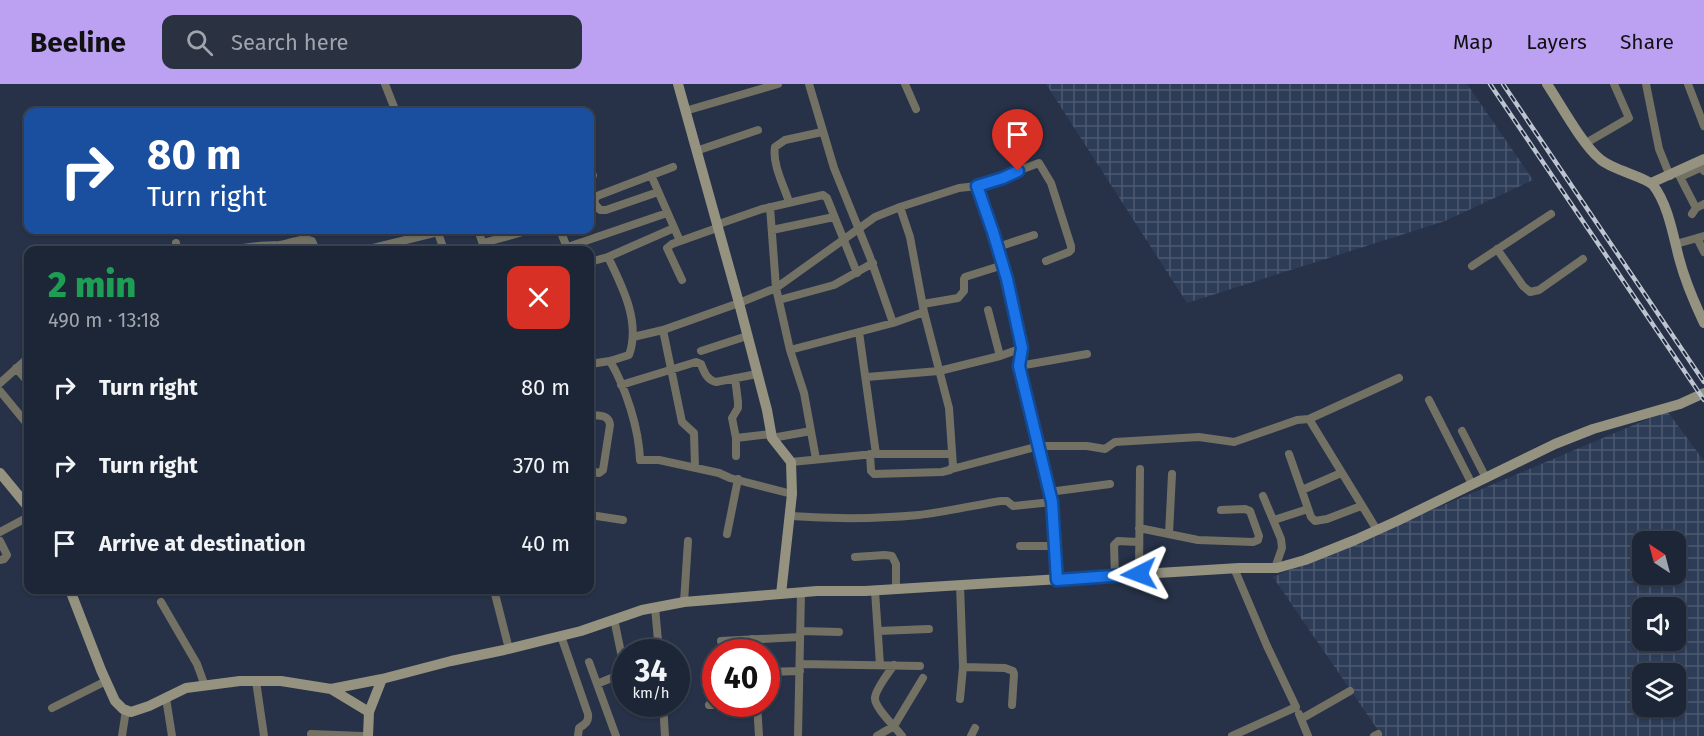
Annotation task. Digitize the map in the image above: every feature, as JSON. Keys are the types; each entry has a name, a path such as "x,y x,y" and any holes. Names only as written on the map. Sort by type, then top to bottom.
{"street":[{"path":"385,84 394,108"},
{"path":"678,84 758,374 772,436 791,462 792,494 781,594"},
{"path":"685,111 778,84"},
{"path":"809,84 834,168 873,263 893,323"},
{"path":"905,84 916,109"},
{"path":"1547,84 1586,143 1600,159 1615,168 1652,183 1670,222 1690,294 1704,323"},
{"path":"1586,143 1628,119 1614,84"},
{"path":"1646,84 1659,149 1670,176"},
{"path":"1688,84 1704,126"},
{"path":"696,151 758,130"},
{"path":"789,202 776,162 775,147 785,140 822,132"},
{"path":"1652,183 1704,159"},
{"path":"633,337 663,330 776,288 875,217 959,188 977,186 1003,178 1039,163 1051,183 1071,246 1069,252 1046,261"},
{"path":"594,201 597,196 672,167"},
{"path":"1697,209 1680,177 1702,167 1704,171"},
{"path":"651,175 680,241"},
{"path":"977,186 998,247 1022,348 1019,366 1052,502 1057,580"},
{"path":"594,207 606,210 658,192"},
{"path":"682,280 667,248 672,244 770,207 823,195 857,273"},
{"path":"770,207 776,288 790,350 804,393 816,459"},
{"path":"900,207 910,237 923,308 948,408 952,468"},
{"path":"576,246 667,213"},
{"path":"1472,266 1551,214"},
{"path":"772,230 834,216"},
{"path":"594,261 674,228"},
{"path":"380,246 426,234"},
{"path":"487,246 519,234"},
{"path":"998,247 1034,235"},
{"path":"1676,244 1700,237 1704,252"},
{"path":"273,246 310,239 315,246"},
{"path":"1497,249 1523,286 1530,292 1539,290 1583,260"},
{"path":"594,363 629,355 633,343 631,312 608,256"},
{"path":"779,300 834,285 873,263"},
{"path":"790,350 893,323 923,308 958,297 964,291 965,277 1003,265"},
{"path":"988,310 1000,356"},
{"path":"663,330 682,422 692,430 695,437 694,468"},
{"path":"859,332 867,377 873,454 871,471 874,474 942,472 1039,446 1086,446 1105,449 1115,442 1199,437 1234,442 1297,420 1309,419 1399,378"},
{"path":"702,351 747,336"},
{"path":"867,377 939,371 1000,356 1022,348"},
{"path":"1019,366 1088,354"},
{"path":"0,382 24,361"},
{"path":"610,361 618,374 639,443 640,460 659,460 719,473 792,494"},
{"path":"621,385 699,362 711,381 758,374"},
{"path":"16,368 24,377"},
{"path":"735,378 738,408 732,418 732,424 736,438 736,456"},
{"path":"0,391 24,420"},
{"path":"72,594 116,701 123,709 131,712 186,688 240,681 280,681 331,689 509,649 561,636 642,610 684,602 781,594 874,591 1234,568 1275,568 1305,560 1377,530 1555,444 1593,429 1680,404 1704,393"},
{"path":"1429,400 1472,484"},
{"path":"594,416 605,417 609,420 610,425 603,470 599,473 594,472"},
{"path":"1309,419 1377,530"},
{"path":"736,438 811,431"},
{"path":"1462,431 1486,478"},
{"path":"791,462 873,454 952,454"},
{"path":"1289,454 1313,520 1318,522 1361,506"},
{"path":"1139,574 1140,469"},
{"path":"0,473 24,500"},
{"path":"1302,490 1341,473"},
{"path":"1169,534 1172,474"},
{"path":"727,534 738,479"},
{"path":"1049,492 1110,484"},
{"path":"1263,496 1281,539 1282,548 1275,568"},
{"path":"790,516 886,518 1001,501 1007,501 1013,506 1052,502"},
{"path":"1139,528 1198,540 1252,542 1258,540 1259,536 1250,511 1245,509 1221,510"},
{"path":"1274,520 1308,509"},
{"path":"594,516 623,520"},
{"path":"0,532 24,520"},
{"path":"0,541 7,555 0,560"},
{"path":"684,602 688,541"},
{"path":"1115,576 1113,549 1115,543 1118,541 1138,542"},
{"path":"1020,546 1055,546"},
{"path":"855,557 892,556 896,564 896,589"},
{"path":"1234,568 1308,736"},
{"path":"960,585 963,667 960,699"},
{"path":"874,591 880,665"},
{"path":"798,736 801,593"},
{"path":"495,594 509,649"},
{"path":"161,602 197,664 205,686"},
{"path":"655,607 657,639"},
{"path":"597,684 621,674 624,667 614,620"},
{"path":"878,631 930,629"},
{"path":"752,639 839,632"},
{"path":"561,636 589,719 579,728 578,736"},
{"path":"589,662 616,736"},
{"path":"780,670 880,665 920,666"},
{"path":"894,665 874,698 878,707 902,736"},
{"path":"963,667 1005,668 1013,671 1012,705"},
{"path":"877,736 894,726 923,678"},
{"path":"368,736 369,712 382,679"},
{"path":"52,708 106,681"},
{"path":"256,681 264,736"},
{"path":"331,689 369,712"},
{"path":"1301,719 1350,691"},
{"path":"166,698 172,736"},
{"path":"1232,736 1296,707"},
{"path":"122,736 126,710"},
{"path":"664,717 665,736"},
{"path":"758,717 759,736"},
{"path":"311,734 363,736"}],"shaded area":[{"path":"1046,84 1467,84 1533,180 1445,221 1187,303"},
{"path":"1667,411 1704,461 1704,736 1382,736 1273,577"}],"railway":[{"path":"1490,84 1704,400"},
{"path":"1503,84 1704,382"}],"route":[{"path":"1018,171 977,186 1007,279 1022,348 1019,366 1052,502 1057,580 1139,574"}]}
